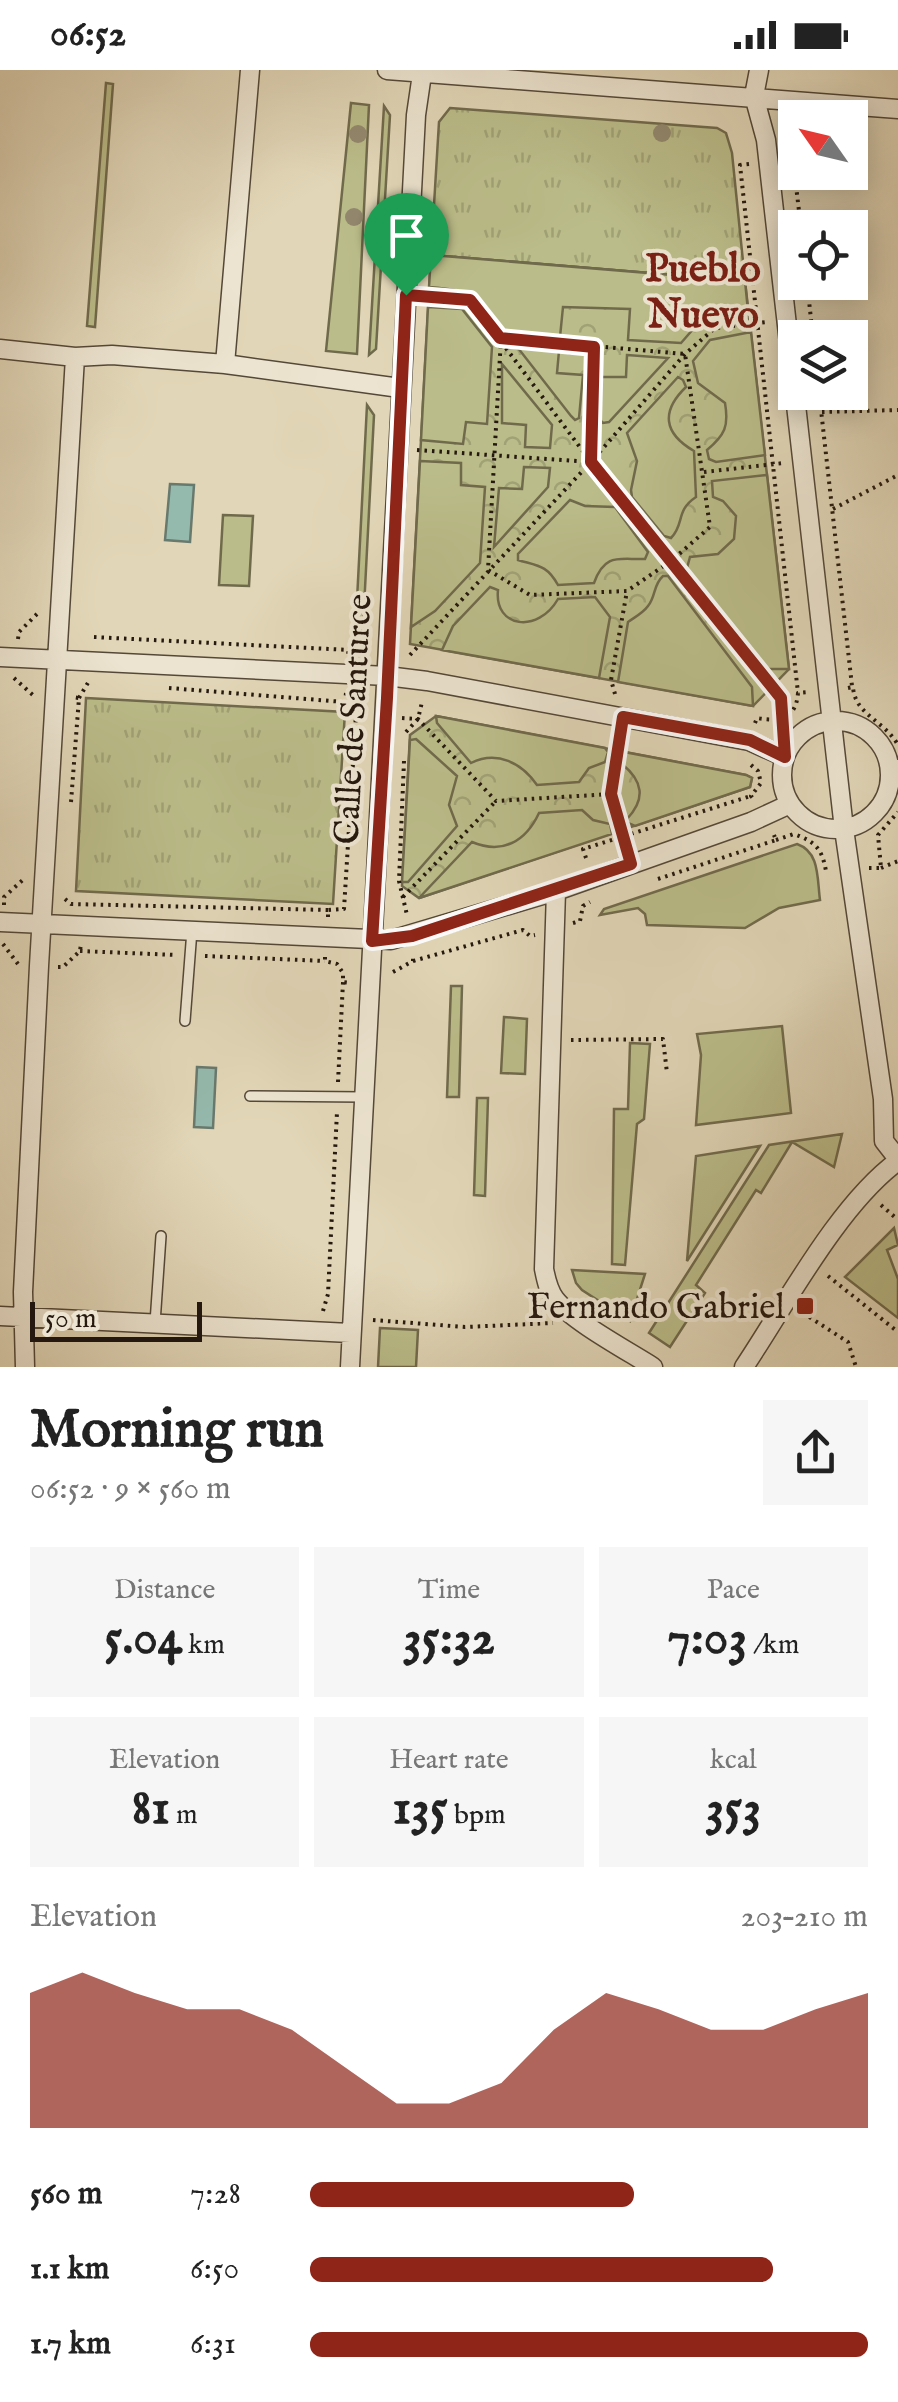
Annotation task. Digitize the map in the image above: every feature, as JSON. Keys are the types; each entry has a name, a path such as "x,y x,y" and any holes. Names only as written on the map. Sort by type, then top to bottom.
{"street":[{"path":"225,364 250,70"},
{"path":"388,70 898,109"},
{"path":"759,70 754,96 766,140 786,320"},
{"name":"Calle de Santurce","path":"350,1367 400,388 416,115 422,74"},
{"path":"0,349 225,364 400,388"},
{"path":"24,1367 23,1292 75,357"},
{"path":"744,1367 864,1190 898,1160 884,1141 883,1098 844,829 796,410"},
{"path":"0,657 428,680 750,740 785,757"},
{"path":"831,721 858,725 870,732 894,767 879,808 870,818 844,829 820,826 798,814 782,781 785,757 798,736 831,721"},
{"path":"0,922 372,941 412,936 556,891 751,822 790,804"},
{"path":"556,891 544,1269 555,1299 654,1367"},
{"path":"0,1316 313,1332 351,1326"}],"lane":[{"path":"186,1021 192,930"},
{"path":"250,1096 364,1097"},
{"path":"155,1324 161,1236"}],"path":[{"path":"406,295 470,300 591,462 781,698 785,757"},
{"path":"410,656 591,462 685,354 715,328 778,321"},
{"path":"500,338 685,354"},
{"path":"488,570 500,338"},
{"path":"591,462 594,347"},
{"path":"488,570 530,595 627,591 671,561 710,527 685,354"},
{"path":"852,688 822,412 898,410"},
{"path":"397,449 591,462"},
{"path":"704,472 802,462"},
{"path":"833,509 898,475"},
{"path":"627,591 611,680 623,717 611,794 631,864"},
{"path":"94,638 348,650"},
{"path":"168,688 345,702"},
{"path":"386,717 418,719 496,801"},
{"path":"418,719 406,730 399,881 402,897 496,801 611,794"},
{"path":"881,868 898,861"},
{"path":"313,1332 315,1316 326,1309 328,1294 343,982"},
{"path":"552,1040 663,1039 667,1073"},
{"path":"828,1276 898,1332"},
{"path":"351,1326 550,1325 570,1312"},
{"path":"800,1312 848,1342 856,1367"}],"green space":[{"path":"106,83 113,84 95,327 87,326"},
{"path":"351,103 369,105 357,354 326,351"},
{"path":"384,106 390,115 376,349 369,355"},
{"path":"450,108 717,128 726,133 732,153 745,281 431,255 439,122"},
{"path":"431,255 745,281 789,669 753,706 410,644"},
{"path":"431,255 745,281 748,311 702,319 681,343 628,340 630,309 563,307 560,337 507,334 476,297 429,287"},
{"path":"428,307 462,309 492,347 487,424 466,422 463,444 421,440"},
{"path":"751,332 765,455 716,462 709,459 707,450 724,430 725,403 698,383 693,361 710,340"},
{"path":"518,348 559,351 557,373 583,375 579,418 571,416"},
{"path":"627,355 668,358 609,422 603,423 599,419 601,377 626,377"},
{"path":"502,364 552,425 550,448 525,447 526,425 502,423"},
{"path":"678,377 686,387 672,405 669,421 676,437 694,451 696,497 685,507 671,538 664,536 632,497 637,461 627,433"},
{"path":"367,405 374,415 363,627 355,639"},
{"path":"420,461 461,463 461,485 485,487 480,563 435,611 411,627"},
{"path":"524,467 550,468 548,487 494,547 499,488 522,489"},
{"path":"767,475 789,669 764,669 687,568 690,557 718,554 734,539 736,516 723,501 713,497 712,481"},
{"path":"570,500 585,506 615,507 648,552 645,559 608,562 594,583 558,585 546,570 518,560 518,554"},
{"path":"223,515 253,516 249,586 219,585"},
{"path":"663,576 668,576 752,687 753,706 618,682 628,622 648,606"},
{"path":"490,587 498,590 503,612 519,622 540,618 558,599 595,597 610,617 599,678 442,650 453,626"},
{"path":"86,698 345,712 333,904 76,891"},
{"path":"436,716 752,778 750,787 419,898 402,886 410,735"},
{"path":"436,716 605,748 608,752 605,762 589,768 579,782 537,785 524,770 499,758 471,763 437,723"},
{"path":"416,739 457,776 449,805 457,826 408,882 402,882 410,740"},
{"path":"624,752 746,775 752,778 750,787 635,826 627,819 640,790 622,764"},
{"path":"582,810 593,820 610,824 612,834 419,898 472,842 503,846 520,838 539,813"},
{"path":"797,844 814,859 820,900 779,908 745,928 647,925 645,914 638,908 600,915 604,909"},
{"path":"451,986 462,986 459,1097 447,1097"},
{"path":"504,1017 527,1019 525,1074 501,1073"},
{"path":"782,1026 791,1113 696,1125 701,1055 697,1034"},
{"path":"630,1043 650,1044 644,1119 637,1124 625,1265 612,1264 614,1109 628,1109"},
{"path":"477,1098 488,1098 485,1196 474,1195"},
{"path":"842,1134 834,1167 792,1142 761,1193 756,1190 696,1285 705,1293 670,1347 649,1333 769,1145"},
{"path":"760,1146 687,1261 696,1156"},
{"path":"894,1228 898,1245 887,1250 898,1279 898,1318 845,1277"},
{"path":"572,1270 645,1274 630,1321 582,1290"},
{"path":"380,1328 418,1330 416,1367 378,1367"}],"water":[{"path":"170,484 194,485 190,542 165,540"},
{"path":"197,1067 216,1068 213,1128 194,1127"}],"place":[{"name":"Fernando Gabriel","path":"805,1306"}],"district":[{"name":"Pueblo Nuevo","path":"703,290"}],"route":[{"path":"406,295 470,300 500,338 594,347 591,462 781,698 785,757 750,740 623,717 611,794 631,864 412,936 372,941 387,698 406,295"}]}
